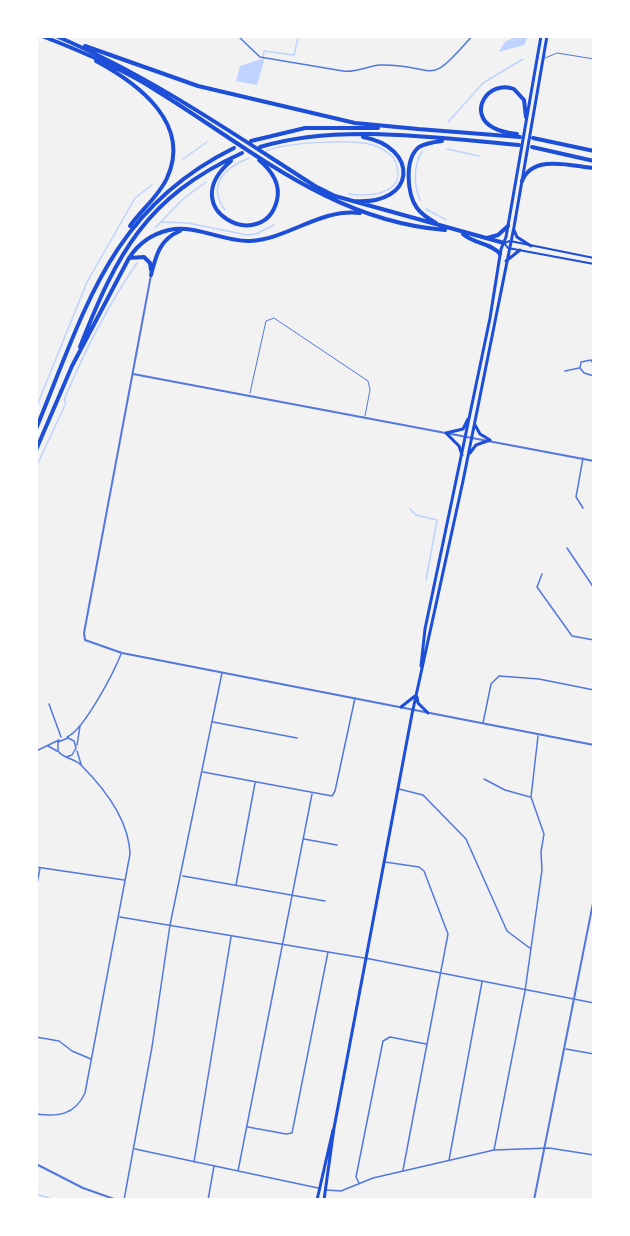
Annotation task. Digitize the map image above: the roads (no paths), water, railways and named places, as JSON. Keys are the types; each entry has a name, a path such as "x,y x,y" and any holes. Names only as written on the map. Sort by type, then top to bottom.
{"highway":[{"path":"42,36 72,48 154,89 263,161 333,202 432,229 453,230"},
{"path":"56,36 198,86 355,123 522,135"},
{"path":"56,36 137,73 315,186 345,200 504,243"},
{"path":"36,429 88,304 117,247 138,214 166,180 174,157 173,135 161,113 137,88 119,74 72,48"},
{"path":"522,135 491,126 483,118 481,105 488,93 506,86 517,90 523,97 526,117"},
{"path":"251,141 305,128 418,129"},
{"path":"345,200 366,202 386,198 399,187 403,171 401,161 387,145 374,139 348,135"},
{"path":"260,147 298,138 348,135 449,139 520,147"},
{"path":"532,136 594,152"},
{"path":"441,226 416,207 410,192 410,167 413,154 422,146 449,139"},
{"path":"117,247 164,193 194,169 234,148"},
{"path":"530,148 594,161"},
{"path":"36,450 111,273 132,239 172,195 217,165 242,153"},
{"path":"236,156 218,173 212,194 214,205 221,216 241,225 262,220 276,202 276,180 263,161"},
{"path":"522,181 529,169 538,165 594,168"},
{"path":"72,366 129,258 139,245 154,235 171,229 187,229 249,241 270,237 339,213 379,216"},
{"path":"484,239 498,235 508,226"},
{"path":"151,275 161,245 166,238 187,229"},
{"path":"463,233 476,243 491,247 500,254"},
{"path":"129,258 144,257 150,263 151,275"}],"main road":[{"path":"422,668 421,658 430,608 470,418 500,254 508,226 541,36"},
{"path":"324,1200 334,1128 413,709 475,425 505,262 530,148 547,36"},
{"path":"514,227 515,235 531,246"},
{"path":"504,243 510,241 594,258"},
{"path":"504,243 508,248 594,264"},
{"path":"505,262 520,250"},
{"path":"446,433 463,429 470,418"},
{"path":"475,425 480,434 490,440"},
{"path":"446,433 459,446 462,456"},
{"path":"468,457 476,445 490,440"},
{"path":"444,546 446,559"},
{"path":"430,608 434,618"},
{"path":"401,707 416,695"},
{"path":"416,695 418,703 428,713"},
{"path":"317,1200 329,1138 334,1128"}],"street":[{"path":"238,36 260,57 343,71 377,65 432,72 447,65 472,36"},
{"path":"151,275 84,633 88,642 122,653 594,745"},
{"path":"594,364 591,360 586,359 581,362 580,368 584,373 594,376"},
{"path":"565,371 580,368"},
{"path":"133,374 594,461"},
{"path":"582,458 576,497 583,508"},
{"path":"567,548 594,588"},
{"path":"542,574 537,580 537,587 572,636 594,640"},
{"path":"36,750 73,735 122,653"},
{"path":"124,1200 170,925 182,876 222,673"},
{"path":"483,723 490,684 495,677 539,679 594,690"},
{"path":"202,772 332,796 355,698"},
{"path":"49,704 62,738"},
{"path":"212,722 297,738"},
{"path":"66,757 72,755 76,748 80,725"},
{"path":"494,1150 536,927 535,907 542,870 541,852 544,834 531,797 538,735"},
{"path":"36,1114 59,1115 76,1108 85,1093 130,854 125,827 115,808 81,764 73,740 62,738"},
{"path":"59,753 57,744 62,738"},
{"path":"48,745 81,764"},
{"path":"484,779 505,790 531,797"},
{"path":"236,885 255,782"},
{"path":"398,789 423,795 466,839 507,932 532,950"},
{"path":"238,1171 312,794"},
{"path":"303,839 337,845"},
{"path":"384,862 419,867 424,871 447,927 441,974 403,1170"},
{"path":"36,867 125,880"},
{"path":"36,888 40,867"},
{"path":"182,876 326,901"},
{"path":"534,1200 566,1049 594,898"},
{"path":"118,916 366,958 594,1003"},
{"path":"194,1162 231,936"},
{"path":"247,1127 290,1134 293,1129 328,952"},
{"path":"449,1160 482,982"},
{"path":"36,1037 59,1041 72,1051 91,1059"},
{"path":"359,1183 356,1177 383,1041 390,1037 426,1045"},
{"path":"566,1049 594,1054"},
{"path":"134,1148 319,1188"},
{"path":"326,1190 341,1191 359,1183 403,1170 494,1150 545,1149 594,1155"},
{"path":"36,1164 83,1188 117,1200"},
{"path":"208,1200 214,1166"}],"lane":[{"path":"542,61 556,53 594,59"},
{"path":"249,396 266,321 278,320 368,381 370,390 365,418"}],"water":[{"path":"515,36 528,36 524,45 499,52 504,43"},
{"path":"261,59 264,61 257,85 236,81 240,66"}],"waterway":[{"path":"263,60 264,51 294,55 298,37"},
{"path":"448,122 483,83 523,59"},
{"path":"183,159 207,142"},
{"path":"266,151 288,145 350,142 376,146 393,157 398,169 398,178 394,185 387,190 369,195 349,194"},
{"path":"447,149 479,156"},
{"path":"420,200 415,176 422,152"},
{"path":"225,210 220,201 218,184 233,166 249,158"},
{"path":"155,228 183,199 206,182"},
{"path":"36,408 87,282 135,198 152,185"},
{"path":"426,209 446,220"},
{"path":"162,222 188,223 247,235 256,234 274,225"},
{"path":"37,465 66,403 64,400 88,347 106,312 137,263"},
{"path":"410,509 416,515 437,520 426,580"},
{"path":"36,1194 56,1200"}]}
